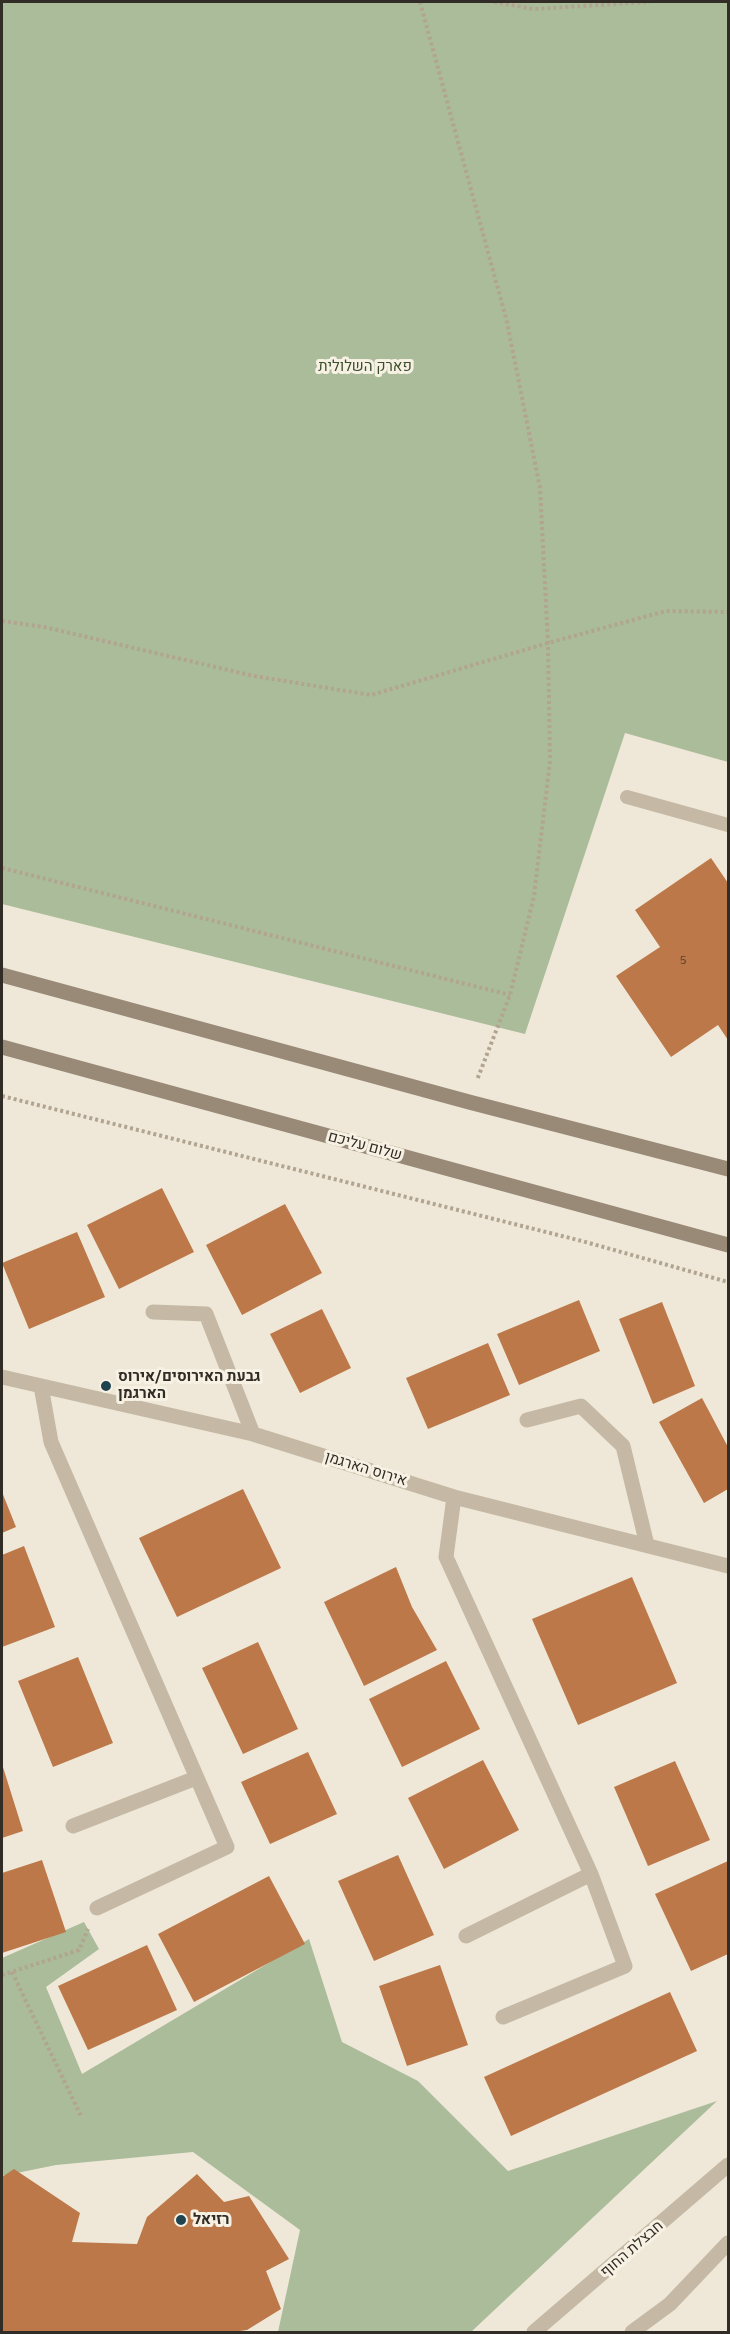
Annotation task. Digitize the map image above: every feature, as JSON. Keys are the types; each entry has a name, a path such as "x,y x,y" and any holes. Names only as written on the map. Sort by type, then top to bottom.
{"main road":[{"path":"2,975 469,1102 729,1169"},
{"name":"שלום עליכם","path":"2,1047 729,1245"}],"street":[{"path":"153,1311 206,1314 253,1434"},
{"name":"אירוס הארגמן","path":"2,1377 253,1434 454,1497 729,1566"},
{"path":"41,1386 51,1442 226,1847 97,1908"},
{"path":"527,1420 581,1406 622,1446 647,1545"},
{"path":"454,1497 446,1557 591,1874 625,1966 503,2017"},
{"path":"73,1827 196,1778"},
{"path":"466,1936 591,1874"},
{"name":"חבצלת החוף","path":"534,2332 729,2165"},
{"path":"632,2332 670,2304 729,2242"}],"lane":[{"path":"627,797 729,825"}],"path":[{"path":"420,2 509,333 540,488 548,643 550,761 534,896 510,995 469,1102"},
{"path":"494,2 534,9 650,2"},
{"path":"2,621 44,627 254,676 370,695 666,611 729,612"},
{"path":"2,868 510,995"},
{"path":"2,1096 570,1238 729,1282"},
{"path":"2,1975 79,1950 97,1908"},
{"path":"12,1971 81,2116"}],"green space":[{"name":"פארק השלולית","path":"2,2 728,2 728,762 625,733 525,1034 2,904"},
{"path":"84,1922 99,1949 46,1987 82,2074 309,1939 342,2042 418,2081 508,2171 717,2101 471,2332 278,2332 300,2230 193,2152 56,2165 2,2176 2,1958"}],"building":[{"path":"711,858 728,883 728,1040 718,1025 671,1057 616,976 660,947 635,910"},
{"path":"162,1188 194,1252 119,1289 87,1225"},
{"path":"285,1204 322,1273 242,1315 206,1245"},
{"path":"77,1232 105,1297 29,1329 2,1263"},
{"path":"579,1300 600,1351 519,1385 497,1334"},
{"path":"662,1302 695,1386 653,1404 619,1319"},
{"path":"322,1309 351,1368 300,1393 270,1334"},
{"path":"488,1343 510,1395 428,1429 406,1378"},
{"path":"702,1398 728,1447 728,1489 704,1503 659,1422"},
{"path":"243,1489 281,1568 177,1617 139,1538"},
{"path":"2,1492 16,1527 2,1533"},
{"path":"24,1546 55,1627 2,1647 2,1555"},
{"path":"396,1567 412,1607 437,1650 364,1686 324,1602"},
{"path":"632,1577 677,1683 578,1725 532,1619"},
{"path":"258,1642 298,1729 243,1754 202,1668"},
{"path":"78,1657 113,1743 53,1767 18,1681"},
{"path":"446,1661 480,1729 402,1767 369,1699"},
{"path":"308,1752 337,1814 270,1844 241,1782"},
{"path":"483,1760 519,1830 444,1869 408,1798"},
{"path":"675,1761 710,1840 648,1866 614,1787"},
{"path":"2,1764 23,1831 2,1838"},
{"path":"398,1855 434,1935 374,1961 338,1881"},
{"path":"42,1860 66,1932 2,1953 2,1873"},
{"path":"728,1861 728,1954 691,1971 655,1894"},
{"path":"269,1876 305,1944 194,2002 158,1934"},
{"path":"147,1945 177,2010 88,2050 58,1986"},
{"path":"440,1965 468,2045 407,2066 379,1986"},
{"path":"670,1992 697,2051 511,2136 484,2077"},
{"path":"14,2169 80,2213 72,2242 137,2244 147,2217 197,2174 224,2202 249,2196 289,2259 266,2271 281,2309 247,2330 233,2332 2,2332 2,2177"}],"place":[{"name":"גבעת האירוסים/אירוס הארגמן","path":"106,1386"},
{"name":"רזיאל","path":"181,2220"}]}
